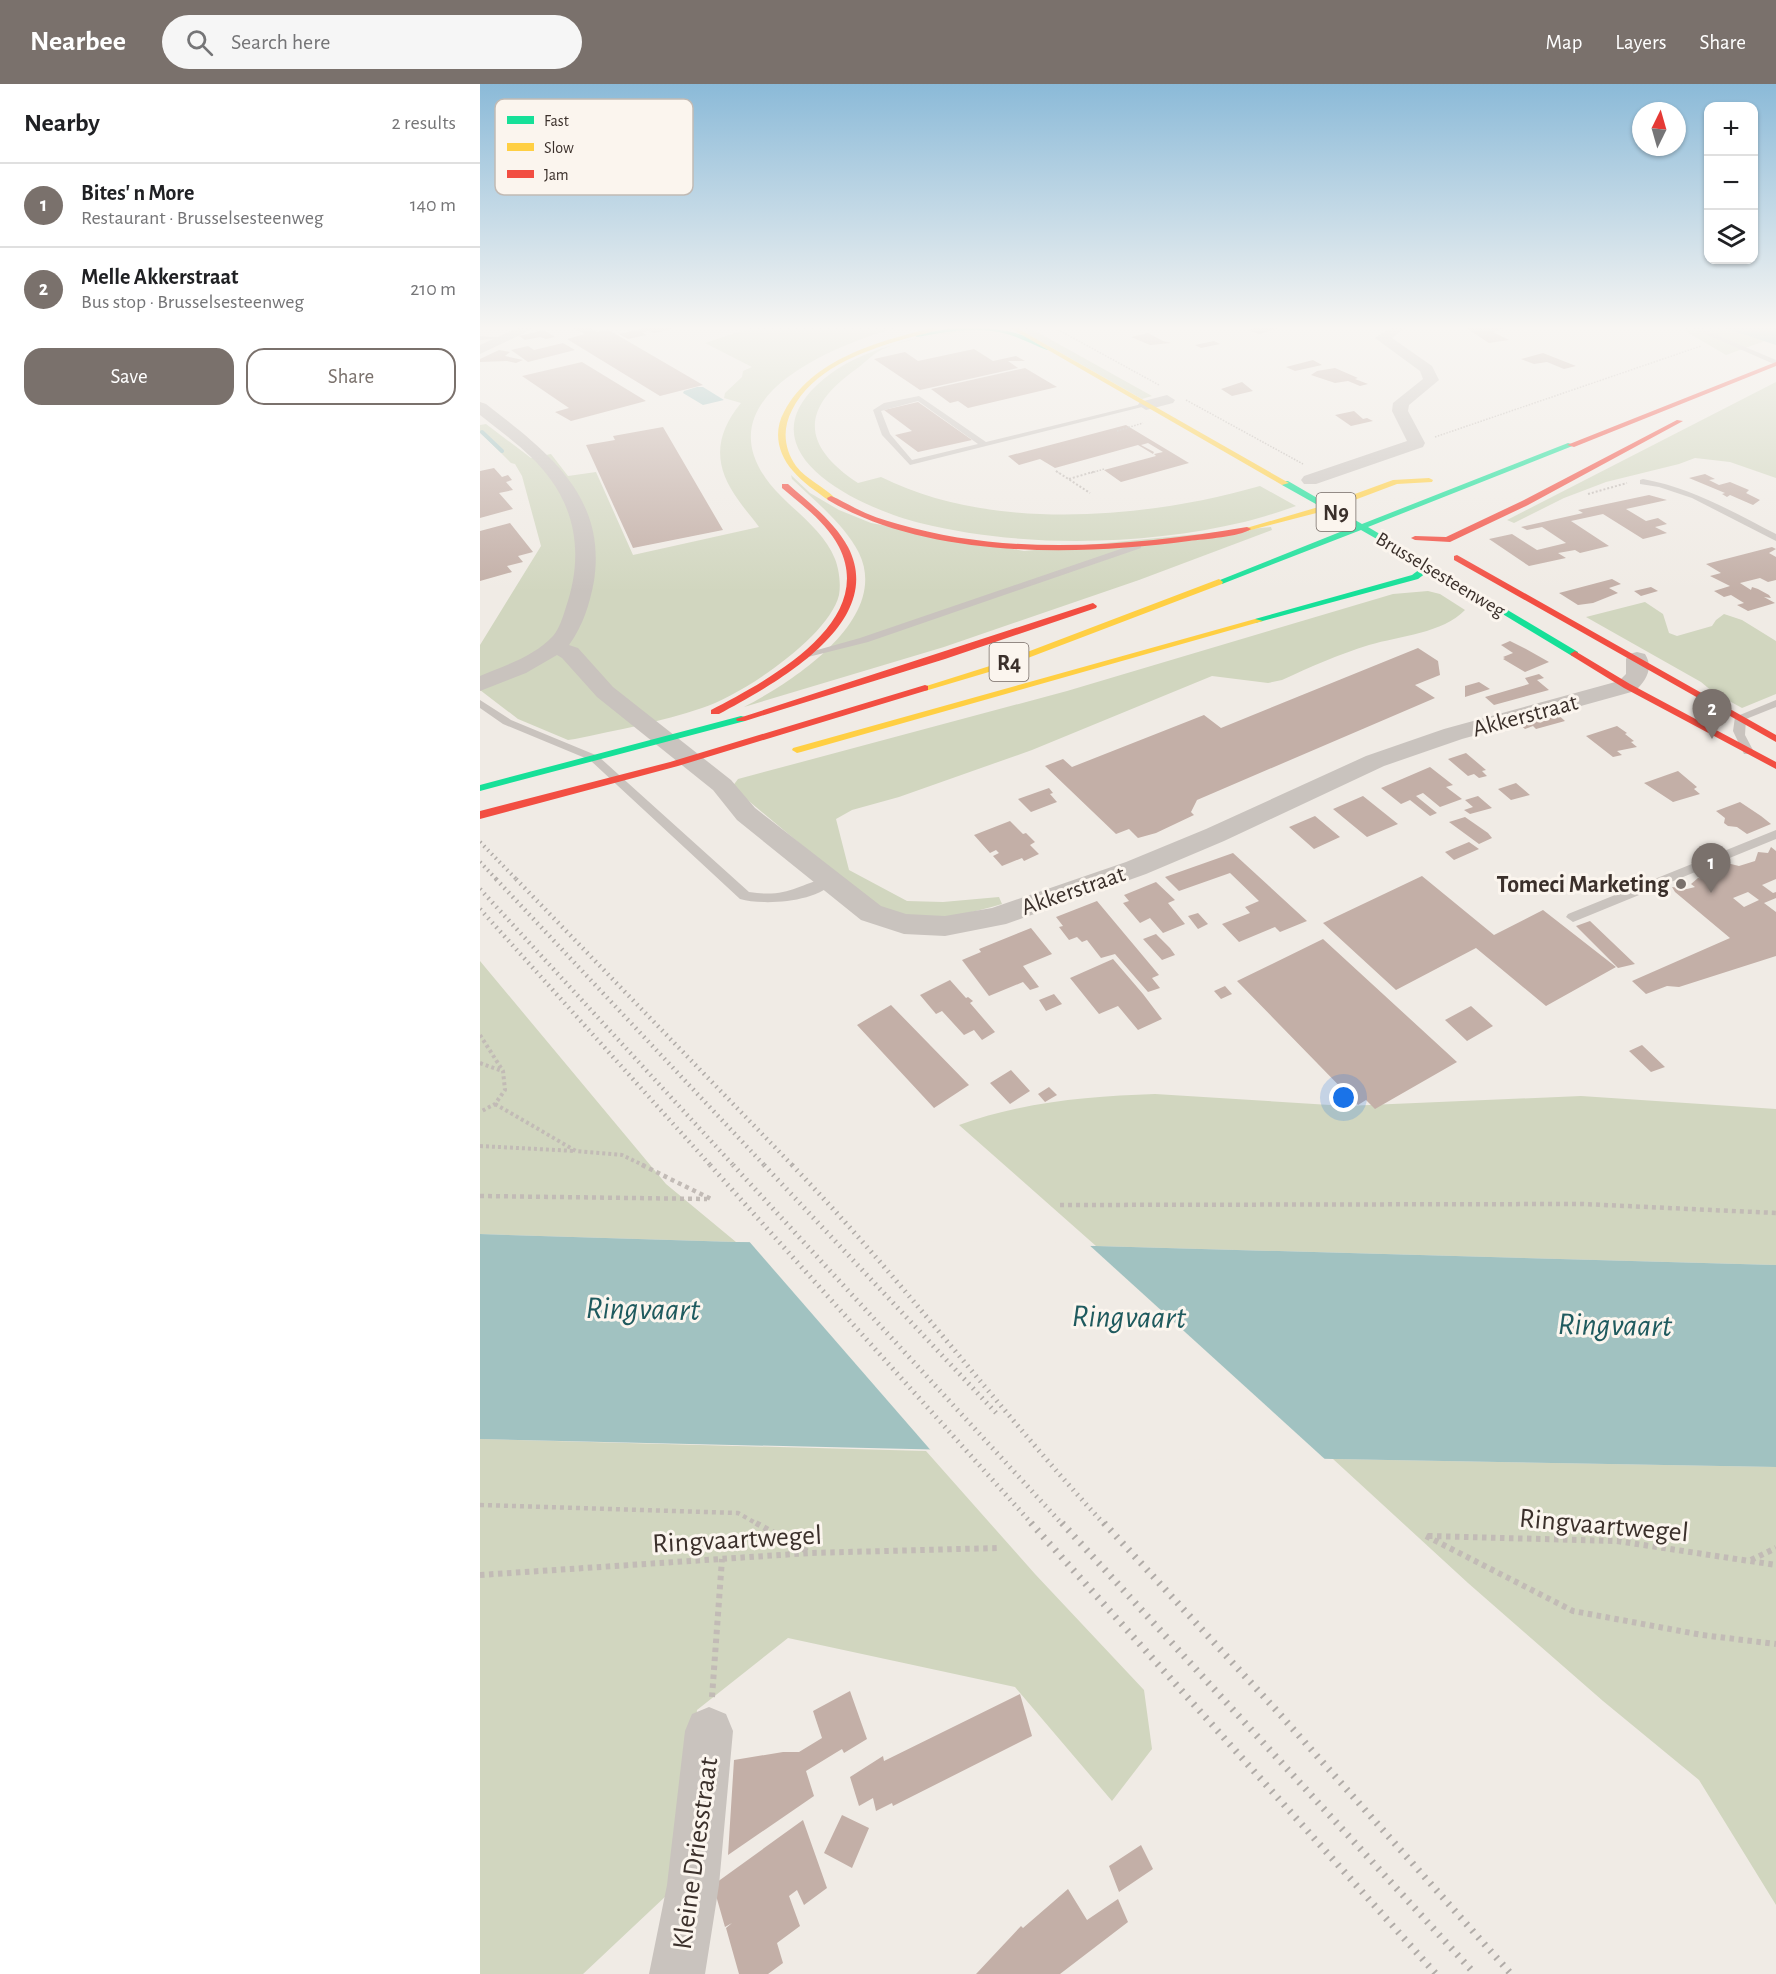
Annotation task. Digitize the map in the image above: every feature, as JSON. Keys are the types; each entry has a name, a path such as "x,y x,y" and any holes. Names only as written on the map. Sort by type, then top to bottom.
{"main road":[{"path":"784,416 781,439 787,458 798,473 817,491 845,507 914,531 1026,547 1100,547 1225,534 1435,478"},
{"name":"Brusselsesteenweg","path":"1166,416 1518,619 1611,669 1633,674 1776,739"},
{"name":"R4","path":"480,815 747,743 996,667 1265,565 1645,416"},
{"path":"778,755 995,697 1415,577 1429,566 1444,544 1688,416"},
{"path":"1242,458 1260,464 1391,537 1405,532 1444,544"},
{"path":"606,758 645,737 713,713 763,687 791,669 830,631 848,605 852,593 851,569 837,538 778,477"},
{"name":"Brusselsesteenweg","path":"1305,477 1405,532"},
{"path":"1302,529 1407,484"},
{"name":"Brusselsesteenweg","path":"1444,544 1748,752 1776,766"},
{"name":"R4","path":"480,788 606,758 732,722 953,656 1106,602"},
{"path":"1633,674 1653,693 1738,722 1776,745"},
{"path":"689,777 723,769"},
{"path":"534,802 612,795 645,787"}],"street":[{"path":"480,684 556,647 572,623 586,575 586,543 583,522 574,503 556,474 533,450 491,416"},
{"path":"1305,477 1417,443 1403,416"},
{"name":"Akkerstraat","path":"556,647 570,653 605,692 722,785 746,814 872,913 904,924 945,926 996,917 1146,864 1376,761 1633,674"},
{"name":"Kleine Driesstraat","path":"677,1974 693,1885 709,1731"}],"lane":[{"path":"879,416 886,435 910,463 1101,416"},
{"path":"945,416 985,445"},
{"path":"1643,482 1662,484 1692,495 1776,538"},
{"path":"805,655 864,640 1107,558 1141,544"},
{"path":"480,703 507,722 594,758 745,896 767,900 783,899 828,880"},
{"path":"1748,752 1738,722 1776,703"},
{"path":"1573,917 1776,834"}],"path":[{"path":"1417,443 1496,416"},
{"path":"1118,431 1137,427"},
{"path":"1068,479 1104,469"},
{"path":"1056,471 1090,493"},
{"path":"1584,495 1613,486 1643,482"},
{"path":"480,1035 503,1071 505,1090 495,1104 480,1112"},
{"path":"480,1063 503,1071"},
{"path":"495,1104 576,1151"},
{"path":"480,1146 622,1155 711,1199 480,1196"},
{"path":"1060,1205 1583,1204 1776,1214"},
{"path":"480,1505 738,1513 810,1553"},
{"name":"Ringvaartwegel","path":"1776,1566 1750,1560 1617,1541 1426,1536 1573,1611 1702,1635 1776,1644"},
{"name":"Ringvaartwegel","path":"480,1575 810,1553 998,1548"},
{"path":"1750,1560 1776,1548"},
{"path":"709,1731 722,1559"}],"green space":[{"path":"731,416 756,416 752,426 753,453 770,484 822,537 835,559 840,591 832,611 819,629 802,646 760,678 719,701 655,722 568,740 518,719 480,690 480,645 541,546 522,476 515,464 511,463 480,432 480,425 486,424 531,458 551,454 568,476 596,472 633,555 759,527 741,504 725,476 720,451"},
{"path":"797,416 817,416 815,427 818,441 826,455 858,483 881,477 924,495 970,506 1019,513 1119,512 1168,506 1260,486 1296,506 1250,520 1165,536 1082,541 999,537 920,523 896,516 843,492 820,475 802,456 794,434"},
{"path":"1709,416 1776,416 1776,478 1730,462 1695,458 1606,482 1564,498 1514,523 1507,520"},
{"path":"791,475 810,493 839,510 871,523 1024,551 1271,527 1272,530 1139,580 944,647 744,707 787,682 810,665 832,645 849,624 861,601 865,578 859,553 853,542 819,504 792,479"},
{"path":"1428,591 1440,594 1465,610 1456,618 1433,629 1369,645 1282,680 1268,683 1212,676 1032,750 899,797 852,810 836,819 849,870 907,901 943,902 999,897 1002,904 968,913 939,917 910,915 876,907 732,787 738,779 1067,691 1393,594"},
{"path":"1645,602 1663,614 1669,633 1677,636 1712,626 1724,614 1742,620 1776,641 1776,694 1742,708 1586,617"},
{"path":"480,961 666,1184 736,1242 480,1234"},
{"path":"1155,1094 1346,1106 1581,1096 1776,1109 1776,1265 1096,1246 959,1125 1007,1111 1056,1102 1105,1096"},
{"path":"480,1439 926,1451 1035,1574 1144,1690 1152,1749 1112,1801 1015,1687 788,1638 697,1710 684,1879 583,1974 480,1974"},
{"path":"1333,1459 1776,1467 1776,1905 1699,1780 1603,1701 1468,1583"}],"water":[{"name":"Ringvaart","path":"480,1234 736,1242 1096,1246 1776,1265 1776,1467 480,1439"}],"pier":[{"path":"747,1239 1087,1243 1328,1462 934,1454"}],"building":[{"path":"562,416 589,416 571,421"},
{"path":"892,416 938,416 972,440 918,452 895,435 912,431"},
{"path":"1337,416 1360,416 1373,421 1351,426"},
{"path":"1126,425 1189,463 1121,482 1104,470 1163,452 1148,443 1141,445 1154,452 1153,454 1138,445 1055,468 1040,459 1019,465 1008,456"},
{"path":"663,427 723,530 633,548 586,445 615,440 613,436"},
{"path":"494,468 502,477 508,475 512,480 506,482 513,490 499,493 513,509 480,518 480,471"},
{"path":"1705,474 1715,479 1709,480 1719,485 1730,482 1749,490 1746,493 1760,500 1753,505 1730,495 1727,497 1722,494 1725,493 1689,478"},
{"path":"1649,495 1667,500 1626,509 1646,521 1658,518 1667,524 1655,527 1667,533 1643,539 1603,514 1571,521 1609,546 1580,553 1575,550 1558,553 1566,558 1529,566 1489,539 1512,534 1537,550 1566,543 1542,527 1527,530 1521,527 1583,513 1578,510"},
{"path":"510,523 533,552 518,556 523,562 507,566 512,572 480,581 480,531"},
{"path":"1772,547 1776,549 1769,553 1776,557 1776,580 1768,582 1760,578 1740,583 1751,590 1752,587 1769,595 1771,598 1764,597 1775,603 1748,611 1737,605 1744,603 1731,595 1724,597 1714,591 1730,586 1710,576 1721,573 1706,564"},
{"path":"1612,579 1621,584 1609,588 1618,593 1593,603 1578,605 1559,593"},
{"path":"1651,587 1658,591 1641,596 1634,591"},
{"path":"1510,641 1549,662 1525,672 1503,659 1513,653 1501,645"},
{"path":"1418,648 1438,661 1440,675 1415,685 1435,698 1197,800 1191,812 1194,815 1156,833 1138,838 1129,829 1116,834 1045,766 1063,759 1072,767 1204,715 1221,728"},
{"path":"1539,674 1544,678 1537,680 1549,690 1494,705 1485,697 1529,684 1525,678"},
{"path":"1479,682 1490,689 1465,697 1465,686"},
{"path":"1556,713 1565,721 1536,729 1533,726 1525,729 1518,723"},
{"path":"1617,726 1627,733 1625,734 1634,741 1631,742 1637,747 1617,751 1622,755 1613,757 1586,736"},
{"path":"1466,753 1486,770 1482,771 1487,776 1479,778 1474,774 1468,776 1448,759"},
{"path":"1430,767 1453,785 1446,787 1462,799 1440,807 1423,793 1416,796 1437,813 1430,816 1410,800 1401,804 1381,788"},
{"path":"1678,771 1697,787 1694,789 1700,794 1673,802 1644,783"},
{"path":"1516,783 1530,795 1511,800 1498,789"},
{"path":"1049,788 1053,793 1050,794 1057,802 1031,812 1018,799"},
{"path":"1363,796 1398,824 1367,837 1333,809"},
{"path":"1478,796 1492,808 1470,814 1464,810 1473,807 1465,800"},
{"path":"1740,802 1771,824 1747,834 1737,827 1728,826 1724,823 1725,818 1716,811"},
{"path":"1315,816 1340,837 1314,849 1289,827"},
{"path":"1465,817 1492,838 1479,844 1449,822"},
{"path":"1010,821 1035,842 1030,845 1039,854 1024,861 1022,858 1002,866 993,856 999,853 996,850 990,853 974,835"},
{"path":"1469,842 1479,849 1454,860 1445,852"},
{"path":"1771,847 1776,851 1776,879 1762,885 1773,893 1776,892 1776,898 1764,903 1776,912 1776,956 1679,987 1667,986 1646,994 1632,981 1730,938 1672,887 1687,889 1695,887 1691,884 1698,878 1709,880 1713,872 1723,873 1727,863 1739,866 1755,861 1758,852 1768,853","holes":["1748,892 1759,900 1744,907 1733,898"]},
{"path":"1233,853 1307,921 1280,932 1275,927 1239,942 1222,924 1250,913 1245,907 1259,901 1230,873 1179,891 1165,877"},
{"path":"1422,876 1494,935 1543,910 1616,967 1546,1006 1476,948 1396,990 1323,923"},
{"path":"1156,882 1175,900 1168,903 1185,924 1163,933 1150,918 1140,923 1123,903 1129,901 1124,895"},
{"path":"1097,901 1159,975 1152,978 1160,988 1148,992 1115,954 1101,958 1087,940 1082,942 1077,937 1069,940 1059,927 1063,926 1056,917"},
{"path":"1198,913 1208,924 1198,929 1188,916"},
{"path":"1590,921 1635,964 1618,968 1576,926"},
{"path":"1031,928 1052,954 1023,966 1039,987 1030,990 1023,982 989,996 962,960 981,952 979,949"},
{"path":"1156,934 1175,955 1162,960 1143,939"},
{"path":"1323,939 1457,1062 1375,1109 1366,1100 1358,1105 1237,981"},
{"path":"1113,959 1162,1019 1138,1030 1118,1006 1099,1014 1070,978"},
{"path":"950,980 966,998 973,1001 970,1003 995,1032 982,1040 974,1030 964,1035 942,1011 936,1014 920,995"},
{"path":"1225,986 1232,994 1221,999 1214,991"},
{"path":"1054,994 1062,1004 1046,1011 1039,1000"},
{"path":"891,1005 969,1085 934,1108 857,1025"},
{"path":"1471,1006 1493,1026 1467,1041 1445,1020"},
{"path":"1642,1045 1665,1067 1651,1072 1629,1051"},
{"path":"1011,1070 1030,1091 1010,1104 990,1083"},
{"path":"1049,1087 1057,1095 1045,1102 1038,1094"},
{"path":"850,1691 867,1739 844,1753 842,1749 806,1771 814,1796 728,1855 734,1760 783,1752 799,1752 822,1738 813,1711"},
{"path":"1020,1694 1032,1736 893,1806 892,1803 876,1811 873,1798 859,1806 850,1777 883,1756 884,1761"},
{"path":"842,1815 869,1828 852,1868 824,1853"},
{"path":"803,1820 827,1888 804,1905 797,1890 789,1896 800,1926 777,1943 783,1963 768,1974 739,1974 726,1928 732,1923 725,1927 713,1885"},
{"path":"1141,1845 1153,1869 1119,1892 1109,1866"},
{"path":"1068,1889 1087,1920 1118,1899 1128,1922 1060,1974 976,1974 1021,1926 1023,1928"}],"waterway":[{"path":"482,432 502,451"}],"railway":[{"path":"480,842 518,881"},
{"path":"480,862 498,881"},
{"path":"496,879 765,1166"},
{"path":"516,879 793,1166"},
{"path":"480,889 734,1166"},
{"path":"480,909 711,1166"},
{"path":"710,1165 1033,1525"},
{"path":"733,1165 1063,1525"},
{"path":"764,1165 997,1414"},
{"path":"792,1165 833,1208 1105,1525"},
{"path":"1031,1523 1436,1974"},
{"path":"1062,1523 1475,1974"},
{"path":"1104,1523 1277,1711 1511,1974"}],"traffic: fast":[{"path":"1219,582 1571,445"},
{"path":"1285,483 1418,559 1575,654"},
{"path":"1258,621 1415,577 1429,566"},
{"path":"480,788 741,719"}],"traffic: slow":[{"path":"785,416 781,433 783,449 800,475 831,498"},
{"path":"1168,416 1285,483"},
{"path":"1247,529 1325,508 1396,482 1429,480"},
{"path":"925,688 996,667 1219,582"},
{"path":"797,750 1258,621"}],"traffic: jam":[{"path":"1571,445 1644,416"},
{"path":"1415,538 1447,540 1525,503 1679,421"},
{"path":"715,712 761,687 810,652 830,632 844,609 851,585 848,558 844,547 830,528 785,486"},
{"path":"831,498 869,517 910,530 1015,546 1054,548 1131,545 1247,529"},
{"path":"1457,558 1776,739"},
{"path":"741,719 942,657 1093,606"},
{"path":"1575,654 1627,686 1776,766"},
{"path":"480,815 674,764 925,688"}],"place":[{"name":"Melle Akkerstraat","path":"1712,739"},
{"name":"Tomeci Marketing","path":"1681,884"},
{"name":"Bites' n More","path":"1711,893"}]}
